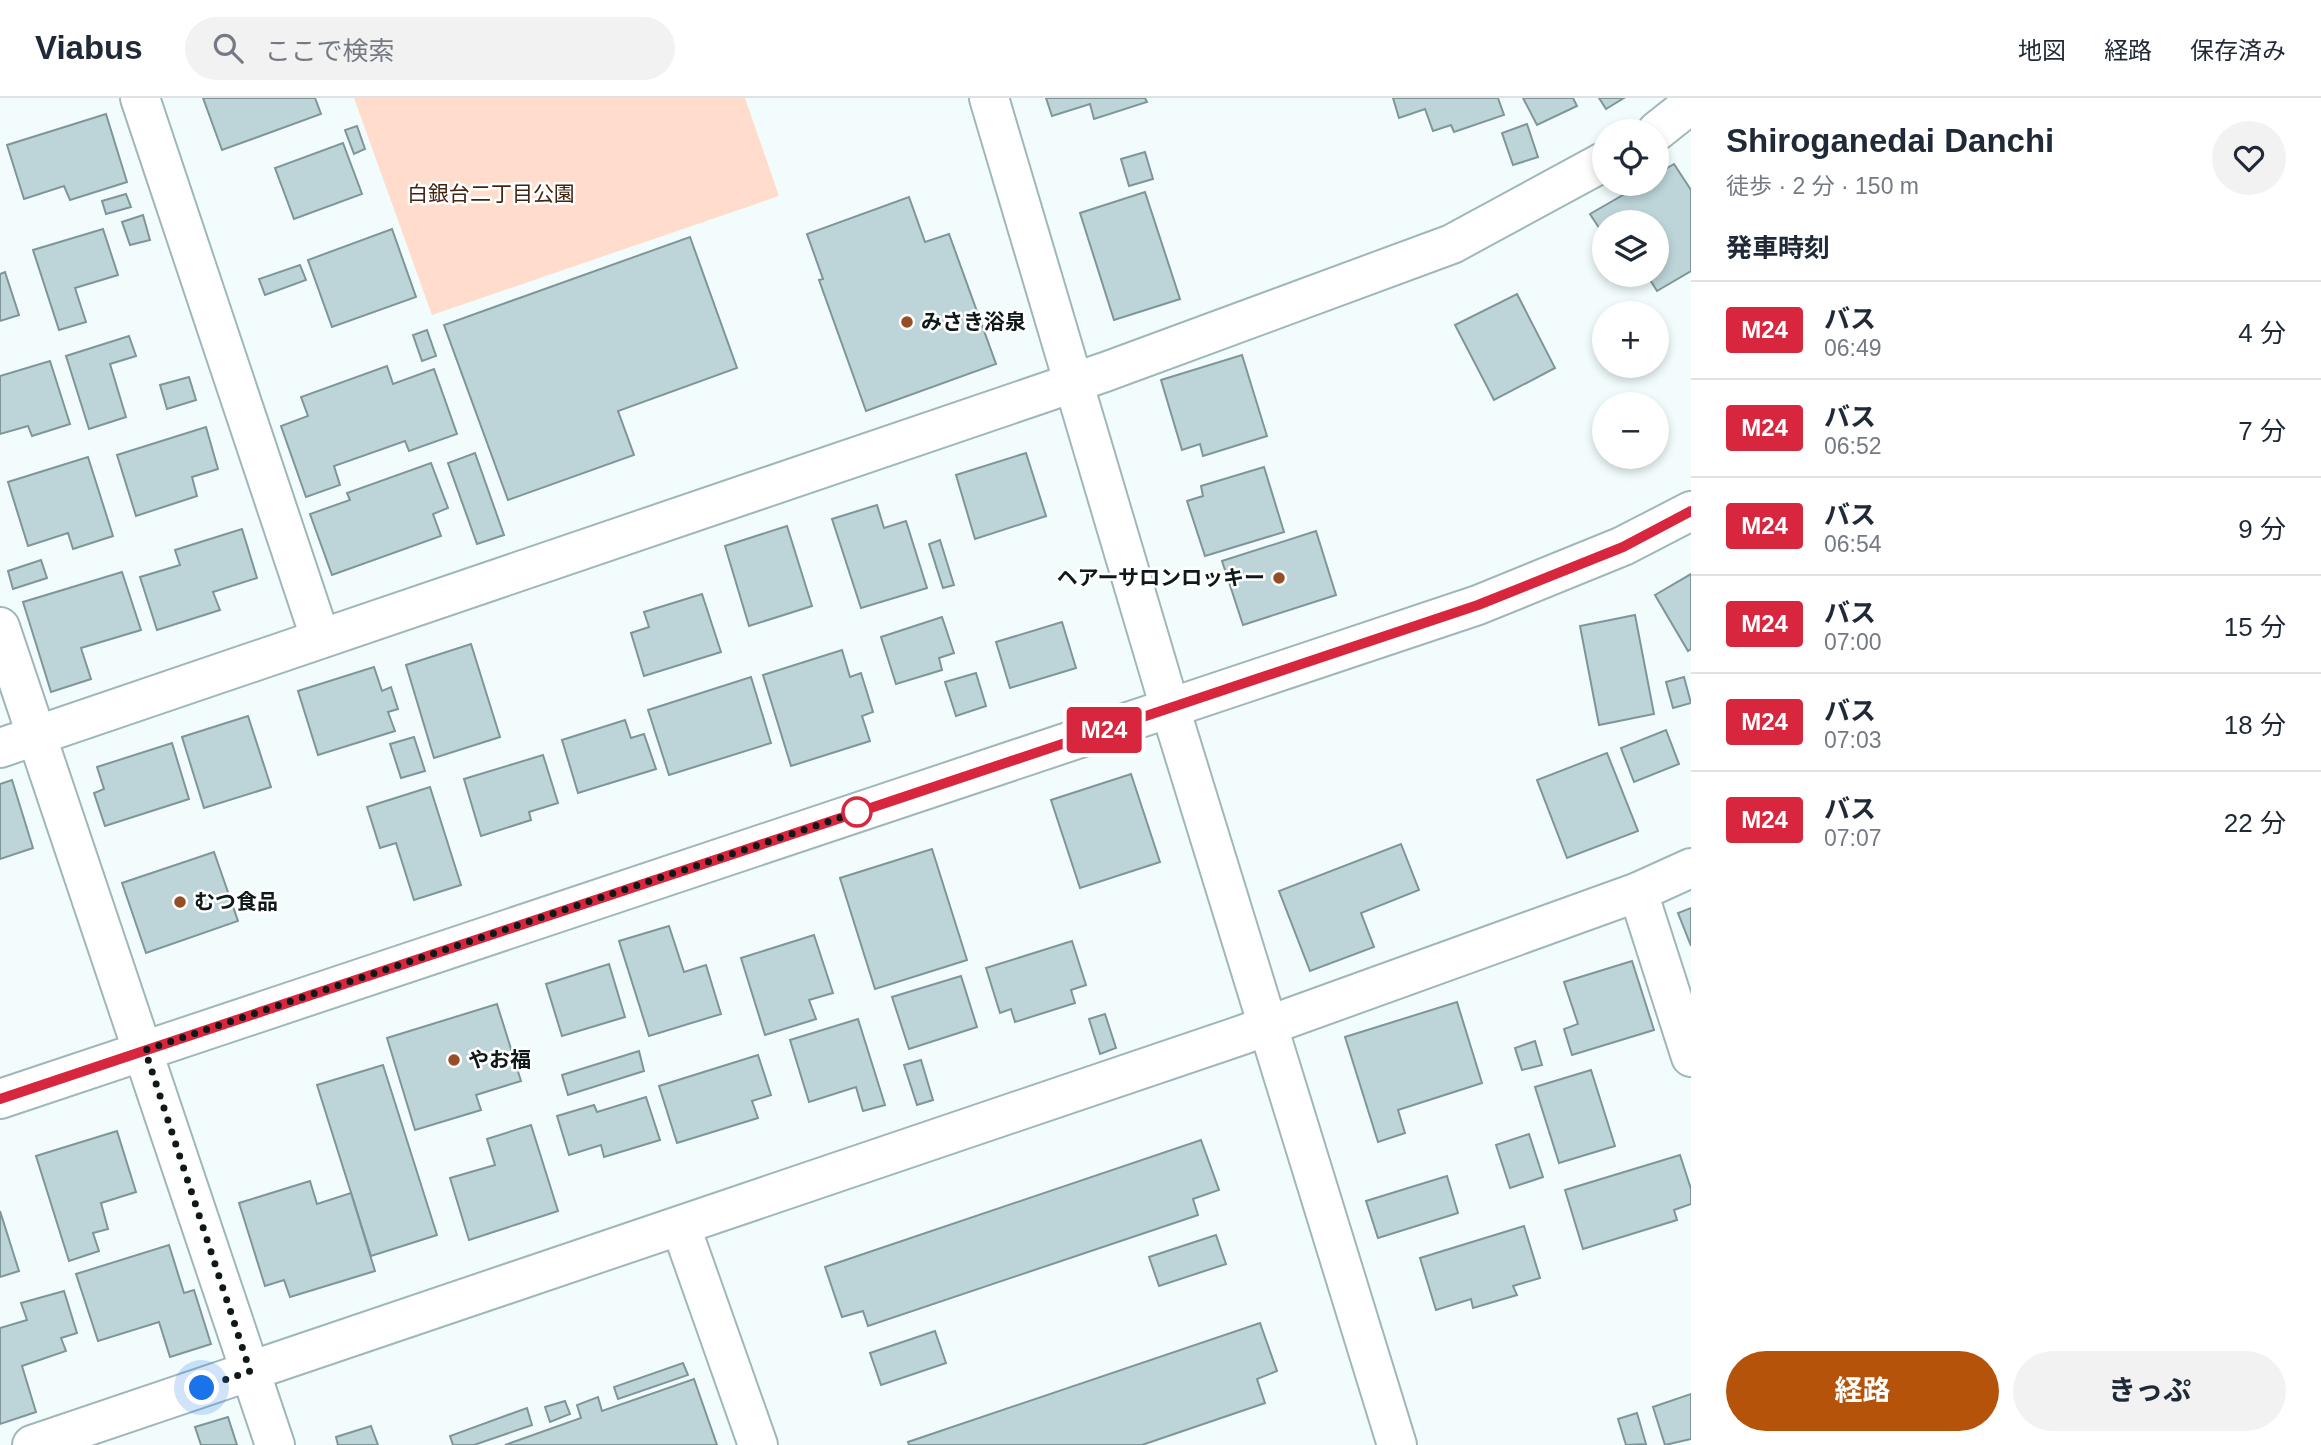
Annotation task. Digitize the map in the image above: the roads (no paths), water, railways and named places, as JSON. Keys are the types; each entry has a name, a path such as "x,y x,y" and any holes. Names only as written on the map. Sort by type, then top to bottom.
{"street":[{"path":"140,98 320,637"},
{"path":"989,98 1170,708 1270,1024 1397,1445"},
{"path":"1669,121 1691,104"},
{"path":"0,748 320,637 1075,383 1452,244 1592,168"},
{"path":"0,1099 1478,605 1623,547 1691,511"},
{"path":"0,627 145,1050 275,1445"},
{"path":"32,1445 681,1227 1270,1024 1637,892 1691,868"},
{"path":"1637,892 1691,1057"},
{"path":"681,1227 758,1445"}],"place":[{"name":"みさき浴泉","path":"907,322"},
{"name":"ヘアーサロンロッキー","path":"1279,578"},
{"name":"むつ食品","path":"180,902"},
{"name":"やお福","path":"454,1060"}],"park label":[{"name":"白銀台二丁目公園","path":"491,194"}]}
